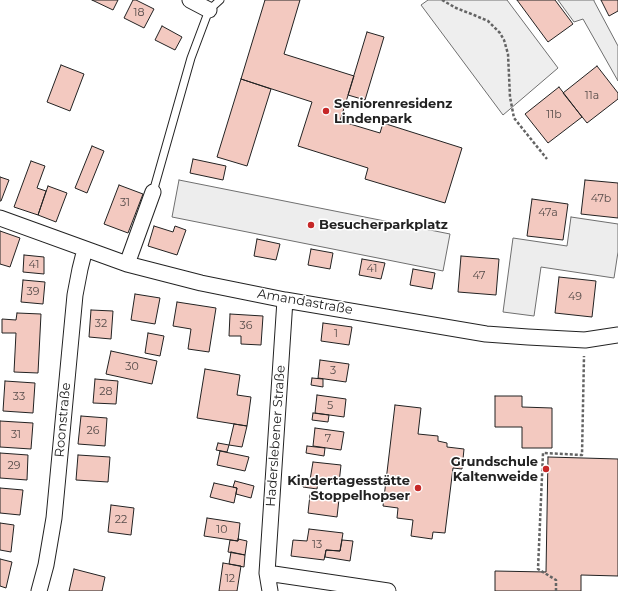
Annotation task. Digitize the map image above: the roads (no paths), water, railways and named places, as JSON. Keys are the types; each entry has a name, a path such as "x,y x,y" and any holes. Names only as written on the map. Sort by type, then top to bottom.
{"street":[{"path":"190,0 214,5"},
{"path":"127,264 153,192"},
{"name":"Amandastraße","path":"0,218 127,264 201,283 285,300 486,334 585,340 618,335"},
{"name":"Roonstraße","path":"39,591 46,565 54,518 75,295 85,249"},
{"name":"Haderslebener Straße","path":"270,591 267,573 285,300"},
{"path":"267,573 388,591"}],"lane":[{"path":"153,192 190,58 214,5"}],"place":[{"name":"Seniorenresidenz Lindenpark","path":"326,111"},
{"name":"Besucherparkplatz","path":"311,225"},
{"name":"Grundschule Kaltenweide","path":"546,469"},
{"name":"Kindertagesstätte Stoppelhopser","path":"418,488"}]}
